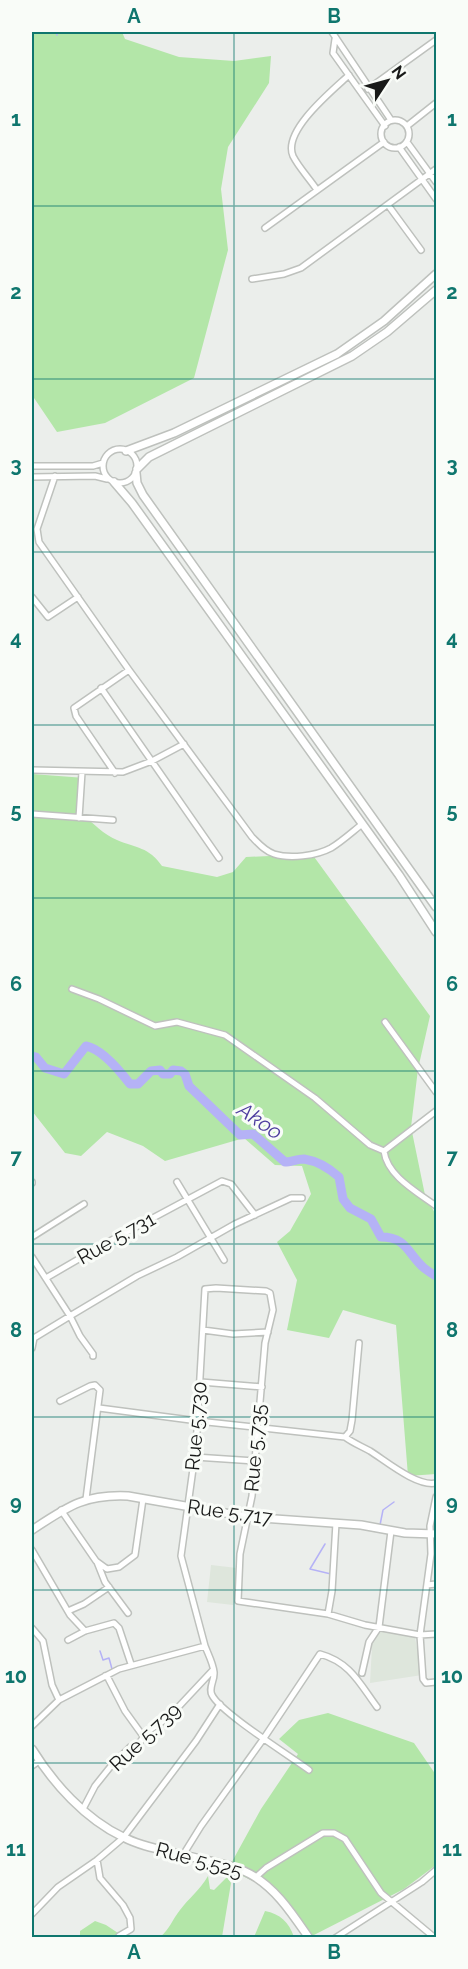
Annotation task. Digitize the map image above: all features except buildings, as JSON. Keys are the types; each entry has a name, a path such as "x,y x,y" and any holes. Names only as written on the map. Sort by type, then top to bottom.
{"street":[{"path":"332,32 392,120"},
{"path":"335,39 333,53 384,126"},
{"path":"362,93 436,40"},
{"path":"317,190 293,155 291,146 308,116 349,75"},
{"path":"406,126 436,104"},
{"path":"392,120 400,121 406,126 409,134 407,142 399,147 391,147 384,142 382,134 384,126 392,120"},
{"path":"265,228 384,142"},
{"path":"407,142 436,182"},
{"path":"399,147 436,199"},
{"path":"252,279 284,274 301,268 436,169"},
{"path":"388,205 421,250"},
{"path":"436,274 384,321 337,354 174,433 126,451 116,450 105,459 103,464 104,472 132,503 399,876 436,932"},
{"path":"32,477 95,476 124,483 149,457 352,356 387,332 436,290"},
{"path":"126,451 135,458 137,483 143,495 436,907"},
{"path":"32,466 103,464"},
{"path":"55,476 34,538 252,837 263,849 276,855 306,855 321,853 333,848 361,825"},
{"path":"32,597 48,617 78,597"},
{"path":"115,773 74,711 76,705 129,669"},
{"path":"261,685 274,677"},
{"path":"101,688 219,858"},
{"path":"32,770 123,772 152,761 184,744"},
{"path":"80,818 82,772"},
{"path":"32,814 113,820"},
{"path":"72,989 156,1026 177,1022 225,1035 315,1098 370,1145 384,1151"},
{"path":"385,1022 436,1092"},
{"path":"384,1151 436,1111"},
{"path":"384,1151 385,1161 396,1175 436,1206"},
{"name":"Rue 5.731","path":"46,1278 215,1184 227,1181 239,1192 255,1215"},
{"path":"177,1182 224,1260"},
{"path":"32,1348 33,1336 147,1271 291,1198 302,1198"},
{"path":"32,1237 84,1204"},
{"path":"32,1257 93,1356"},
{"name":"Rue 5.730","path":"220,1704 212,1696 214,1674 181,1556 195,1457 205,1289 226,1288 270,1293"},
{"name":"Rue 5.735","path":"270,1293 273,1310 267,1332 255,1461 248,1517 240,1554 238,1601 328,1614"},
{"path":"203,1330 232,1334 267,1332"},
{"path":"345,1437 350,1431 352,1420 359,1343"},
{"path":"201,1382 261,1387"},
{"path":"60,1401 95,1385 100,1390 86,1498"},
{"path":"99,1408 345,1437 409,1475 428,1484 436,1484 436,1497 430,1526 434,1535 420,1635 423,1680 426,1683 436,1682"},
{"path":"195,1457 255,1461"},
{"name":"Rue 5.717","path":"32,1530 62,1510 86,1498 109,1495 248,1517 336,1523 434,1535"},
{"path":"96,1561 107,1569 119,1568 135,1555 143,1499"},
{"path":"62,1510 96,1561 109,1587 128,1613"},
{"path":"336,1523 332,1591 328,1614 349,1621 420,1635 436,1634"},
{"path":"362,1673 369,1642 379,1626 391,1531"},
{"path":"32,1550 68,1611 85,1631"},
{"path":"427,1585 436,1584"},
{"path":"68,1611 84,1604 109,1587"},
{"path":"68,1640 85,1631 108,1624 117,1625 131,1664"},
{"path":"32,1628 43,1641 52,1685 59,1700"},
{"path":"32,1726 59,1700 131,1664 205,1646"},
{"path":"183,1855 320,1654 334,1658 349,1669 377,1707"},
{"name":"Rue 5.739","path":"83,1809 95,1786 111,1766 130,1747 140,1742 143,1736 169,1717 213,1670"},
{"path":"105,1677 108,1678 125,1711 143,1736"},
{"path":"32,1914 58,1887 123,1838 196,1741 220,1704 309,1770"},
{"name":"Rue 5.525","path":"32,1749 47,1772 83,1809 102,1824 123,1838 149,1847 229,1865 256,1877 283,1903 309,1938"},
{"path":"32,1766 39,1761"},
{"path":"256,1877 266,1868 323,1833 334,1833 345,1839 381,1893 435,1938"},
{"path":"96,1860 103,1883 123,1905 130,1918 131,1929 119,1936"},
{"path":"335,1938 422,1882 436,1870"}],"shaded area":[{"path":"211,1565 237,1568 233,1605 207,1602"},
{"path":"373,1629 414,1632 422,1675 370,1683"}],"green space":[{"path":"32,32 122,32 125,39 179,57 234,61 271,56 269,83 228,147 221,189 228,250 194,378 105,423 57,432 32,395"},
{"path":"32,774 85,778 82,814 112,838 152,855 162,866 217,877 233,872 246,857 312,854 430,1016 418,1069 411,1127 425,1195 436,1215 436,1474 408,1476 396,1325 343,1310 329,1338 287,1330 297,1280 277,1242 290,1231 311,1194 302,1166 275,1165 244,1138 165,1161 143,1146 107,1132 81,1156 65,1153 32,1111"},
{"path":"328,1713 414,1743 436,1775 436,1865 404,1889 310,1937 289,1911 261,1885 228,1869 261,1809 298,1754 279,1739 299,1720"},
{"path":"208,1876 210,1889 214,1890 227,1877 231,1883 222,1937 160,1937 202,1886"},
{"path":"265,1911 283,1920 294,1937 254,1937"},
{"path":"95,1921 106,1925 124,1937 80,1937 80,1931"}],"waterway":[{"name":"Akoo","path":"32,1056 36,1057 45,1068 64,1074 86,1046 104,1056 130,1084 138,1084 151,1071 160,1070 163,1074 170,1074 173,1070 181,1071 185,1074 189,1086 240,1135 253,1134 285,1162 309,1160 323,1165 339,1177 343,1199 350,1208 371,1219 381,1237 402,1243 424,1268 436,1276"},
{"path":"380,1525 383,1510 394,1502"},
{"path":"325,1544 310,1569 331,1574"},
{"path":"100,1651 103,1660 109,1658 112,1669"}]}
